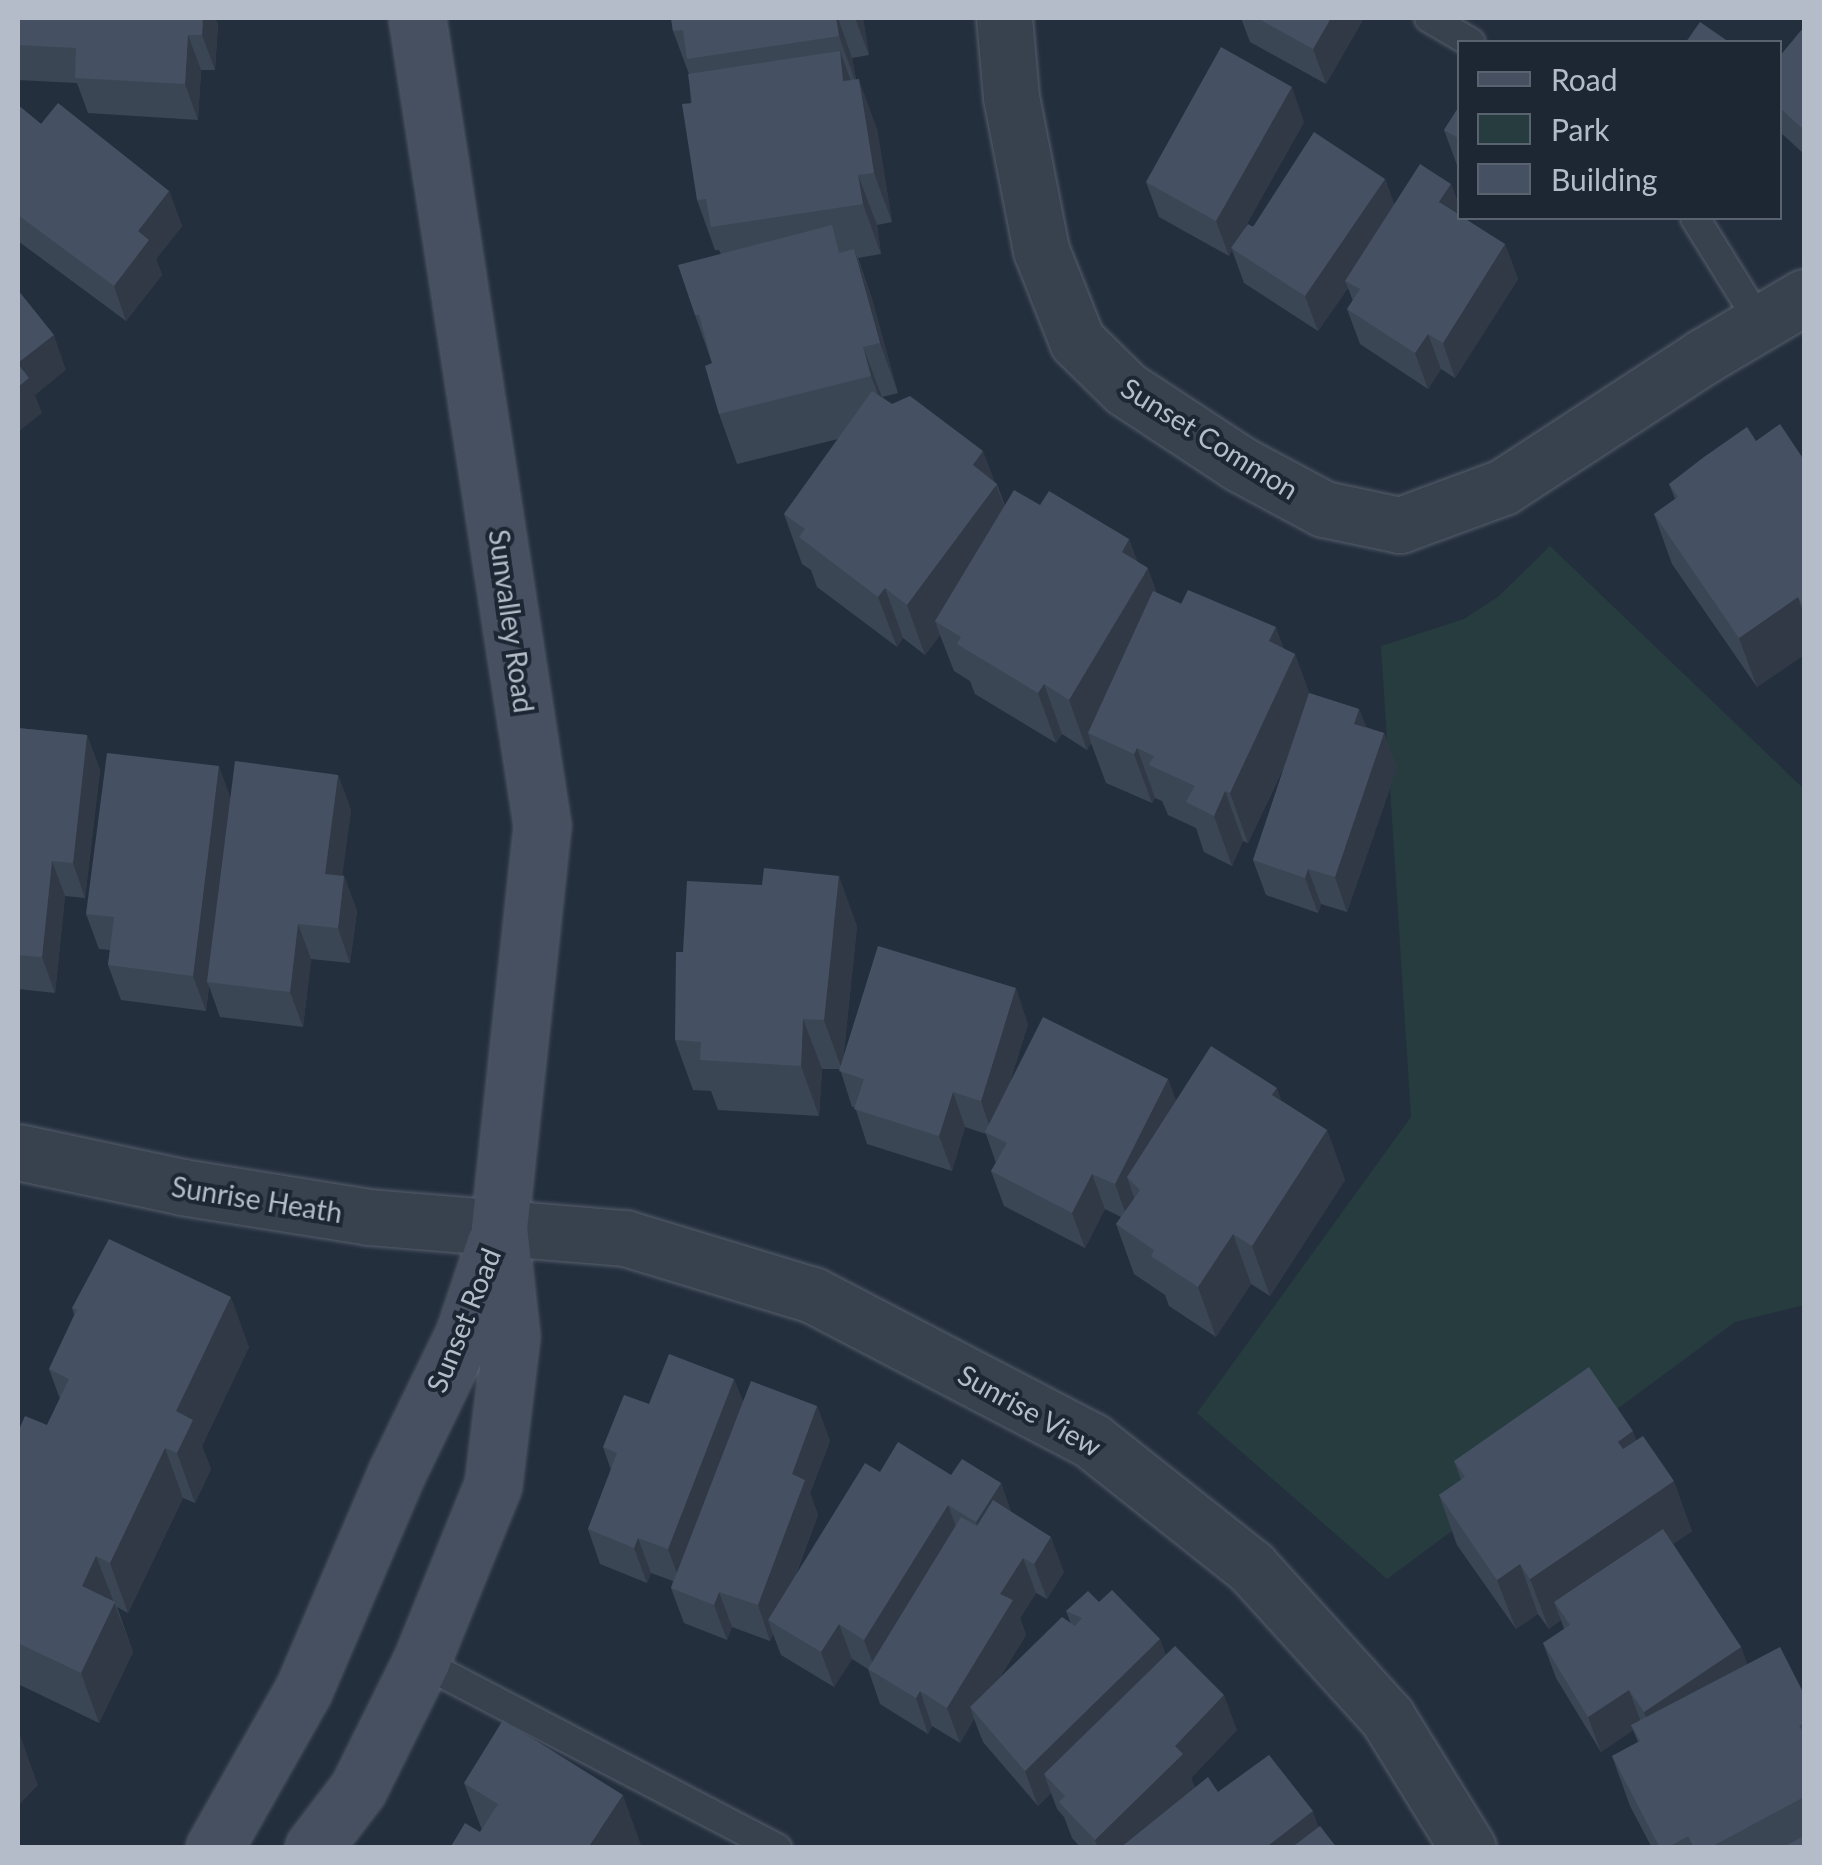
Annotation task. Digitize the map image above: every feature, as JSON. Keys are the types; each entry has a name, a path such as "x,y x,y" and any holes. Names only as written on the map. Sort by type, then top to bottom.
{"street":[{"name":"Sunvalley Road","path":"417,18 542,825 499,1228"},
{"name":"Sunset Common","path":"1004,18 1011,97 1041,250 1077,341 1126,389 1240,464 1324,509 1400,526 1504,487 1782,310"},
{"name":"Sunrise Heath","path":"18,1152 270,1202 499,1228"},
{"name":"Sunset Road","path":"313,1848 358,1789 421,1662 492,1485 511,1336 499,1228"},
{"name":"Sunset Road","path":"214,1848 303,1691 396,1474 464,1334 499,1228"},
{"name":"Sunrise View","path":"499,1228 625,1238 813,1295 1092,1440 1252,1567 1388,1717 1468,1848"}],"lane":[{"path":"1430,18 1467,40"},
{"path":"1697,220 1782,310"},
{"path":"421,1662 777,1848"}],"green space":[{"path":"1550,546 1804,789 1804,1305 1735,1322 1387,1579 1197,1413 1411,1117 1381,646 1464,619 1499,596"}],"building":[{"path":"18,18 203,18 202,35 188,35 185,84 75,78 76,48 18,45"},
{"path":"671,18 836,18 839,36 687,59 683,30 673,31"},
{"path":"1257,18 1331,18 1313,49"},
{"path":"1700,22 1726,40 1687,40"},
{"path":"1804,27 1804,130 1782,110 1782,54"},
{"path":"1221,47 1292,87 1216,221 1146,182"},
{"path":"840,51 843,81 859,79 874,173 858,175 863,204 711,227 706,199 697,200 682,104 692,103 688,74"},
{"path":"58,103 169,191 138,231 149,240 114,286 18,215 18,105 41,124"},
{"path":"1457,110 1457,137 1444,130"},
{"path":"1314,132 1385,179 1305,296 1231,248 1248,224 1253,227"},
{"path":"1420,164 1451,184 1439,202 1457,213 1457,220 1467,220 1505,244 1443,343 1428,334 1415,353 1347,309 1360,289 1345,281"},
{"path":"832,225 839,253 854,249 880,343 863,347 871,376 719,414 705,366 712,363 699,315 695,315 678,265"},
{"path":"18,290 54,335 18,363"},
{"path":"18,364 29,378 18,387"},
{"path":"872,391 892,404 910,396 983,451 973,465 997,484 907,605 885,588 878,597 799,537 805,529 784,514"},
{"path":"1780,424 1804,460 1804,605 1798,597 1739,638 1654,514 1678,497 1669,484 1704,457 1747,427 1756,441"},
{"path":"1014,490 1040,505 1049,491 1129,539 1122,552 1148,568 1069,700 1044,684 1038,693 957,644 961,637 935,621"},
{"path":"1188,590 1276,627 1269,641 1295,654 1230,793 1225,791 1214,816 1186,802 1195,786 1149,765 1154,756 1137,748 1134,754 1088,733 1153,591 1181,604"},
{"path":"1309,693 1359,709 1354,724 1384,733 1335,877 1308,869 1305,878 1253,860"},
{"path":"18,728 87,735 73,863 52,861 42,957 18,955"},
{"path":"107,753 219,766 193,976 108,965 114,917 86,914"},
{"path":"235,761 338,775 325,874 344,876 338,928 298,924 290,992 207,982"},
{"path":"764,868 839,876 824,1020 803,1019 801,1066 700,1060 701,1042 675,1040 676,952 683,952 687,881 762,885"},
{"path":"878,946 1016,988 981,1101 953,1092 939,1136 854,1109 864,1079 839,1071"},
{"path":"1043,1017 1168,1079 1115,1184 1092,1174 1072,1213 991,1171 1007,1143 985,1132"},
{"path":"1211,1046 1277,1088 1272,1095 1327,1130 1252,1246 1233,1234 1198,1287 1151,1256 1154,1250 1116,1224 1140,1190 1127,1177"},
{"path":"109,1239 231,1297 176,1411 193,1420 177,1453 165,1448 110,1563 96,1556 82,1586 115,1602 81,1673 18,1643 18,1432 25,1416 47,1425 69,1379 49,1369 77,1310 72,1308"},
{"path":"669,1354 734,1379 668,1549 638,1538 634,1548 588,1529 617,1453 603,1447 624,1395 649,1404"},
{"path":"1589,1367 1633,1431 1618,1442 1623,1449 1643,1436 1674,1481 1530,1579 1520,1564 1497,1580 1439,1495 1465,1477 1454,1461"},
{"path":"751,1381 817,1406 792,1474 805,1480 758,1605 719,1592 714,1605 671,1588"},
{"path":"898,1442 951,1475 962,1459 1001,1483 976,1522 948,1505 864,1640 839,1624 821,1652 768,1620 865,1463 880,1472"},
{"path":"993,1500 1051,1537 1034,1564 1023,1558 1000,1594 1013,1600 947,1708 920,1691 916,1698 868,1669 961,1517 977,1526"},
{"path":"1663,1529 1741,1647 1644,1712 1629,1690 1588,1717 1543,1643 1570,1625 1554,1602"},
{"path":"1112,1590 1160,1639 1025,1771 970,1707 1062,1617 1075,1626 1082,1618 1066,1611 1088,1591 1099,1602"},
{"path":"1175,1646 1224,1695 1175,1746 1183,1754 1095,1840 1059,1802 1065,1796 1044,1774"},
{"path":"1780,1647 1804,1694 1804,1723 1799,1726 1804,1733 1804,1797 1709,1848 1694,1848 1688,1836 1660,1848 1612,1756 1640,1741 1631,1725"},
{"path":"503,1720 623,1795 588,1848 450,1848 465,1823 480,1832 498,1804 464,1783"},
{"path":"1269,1755 1313,1811 1265,1848 1120,1848 1208,1777 1218,1792"},
{"path":"1320,1826 1337,1848 1291,1848"},
{"path":"1804,1836 1804,1848 1781,1848"}]}
